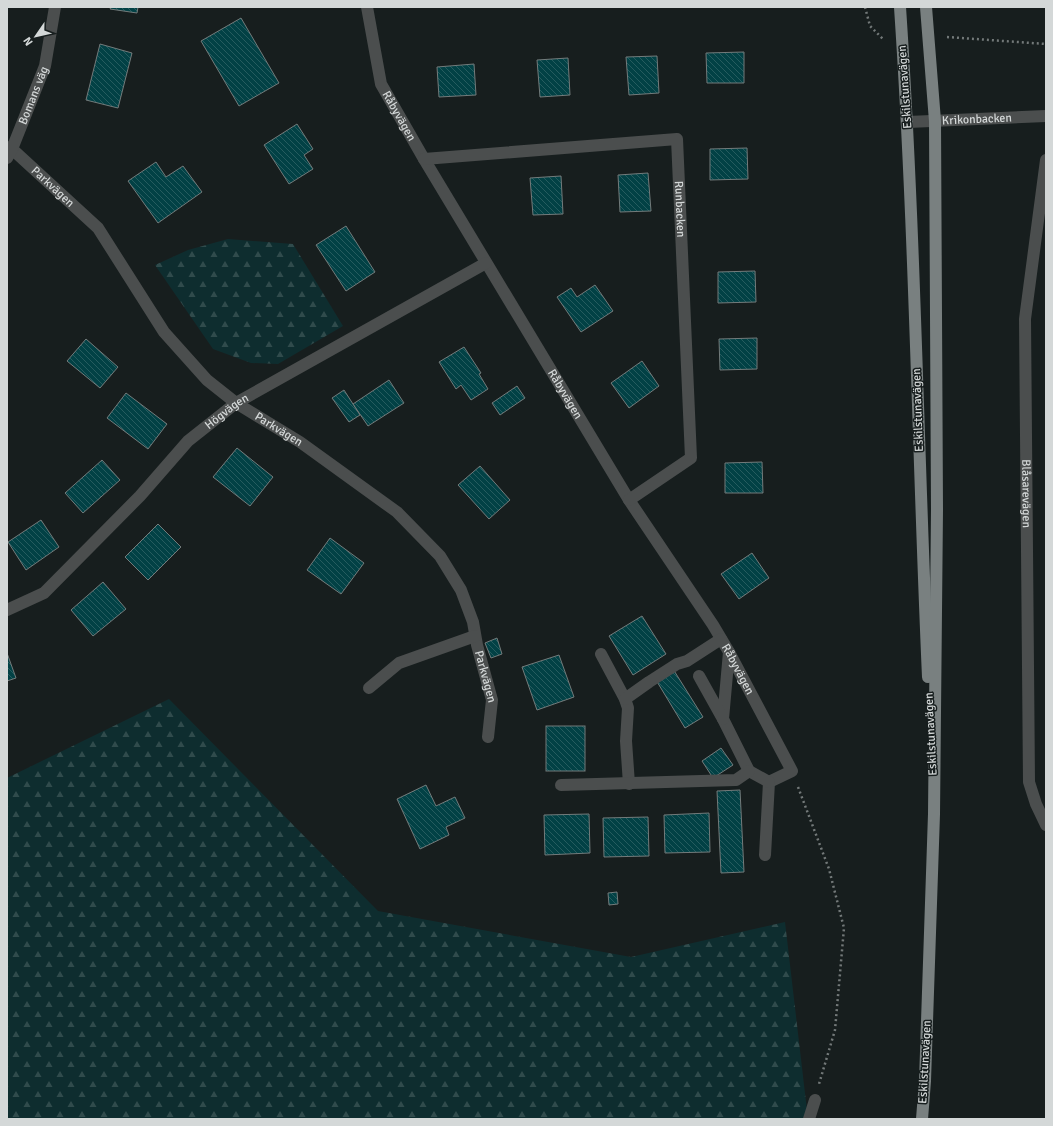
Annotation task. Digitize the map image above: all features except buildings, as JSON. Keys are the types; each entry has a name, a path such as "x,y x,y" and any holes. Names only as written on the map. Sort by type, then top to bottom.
{"main road":[{"name":"Eskilstunavägen","path":"900,7 908,122 921,517 934,814"},
{"name":"Eskilstunavägen","path":"922,1119 925,1081 934,814 937,510 934,121 926,7"}],"street":[{"name":"Bomans väg","path":"9,151 45,66 55,7"},
{"name":"Råbyvägen","path":"368,7 381,84 486,263 629,500 721,638 792,771"},
{"name":"Krikonbacken","path":"908,122 1046,116"},
{"name":"Runbacken","path":"424,158 677,140 691,458 629,500"},
{"name":"Parkvägen","path":"9,151 98,228 164,332 207,380 236,403 300,442 397,512 440,556 461,590 473,622 475,636 492,700 488,737"},
{"name":"Blåsarevägen","path":"1046,160 1025,319 1029,782 1036,804 1046,825"},
{"name":"Högvägen","path":"7,610 44,593 140,496 188,441 236,403 486,263"},
{"path":"369,688 399,663 434,649 475,636"},
{"path":"625,699 677,664 687,661 721,638"},
{"path":"723,719 729,652"},
{"path":"601,654 625,699 628,708 626,741 629,784"},
{"path":"699,676 723,719 749,771 768,782"},
{"path":"561,785 736,780 749,771"},
{"path":"768,782 792,771"},
{"path":"765,855 768,782"},
{"path":"809,1119 815,1100"}],"path":[{"path":"865,7 870,26 883,39"},
{"path":"943,37 1046,44"},
{"path":"792,771 829,869 844,928 835,1030 815,1100"}],"green space":[{"path":"228,239 293,244 343,326 278,364 251,363 213,349 155,265 188,250"},
{"path":"169,699 378,911 631,957 785,922 808,1119 7,1119 7,778"}]}
